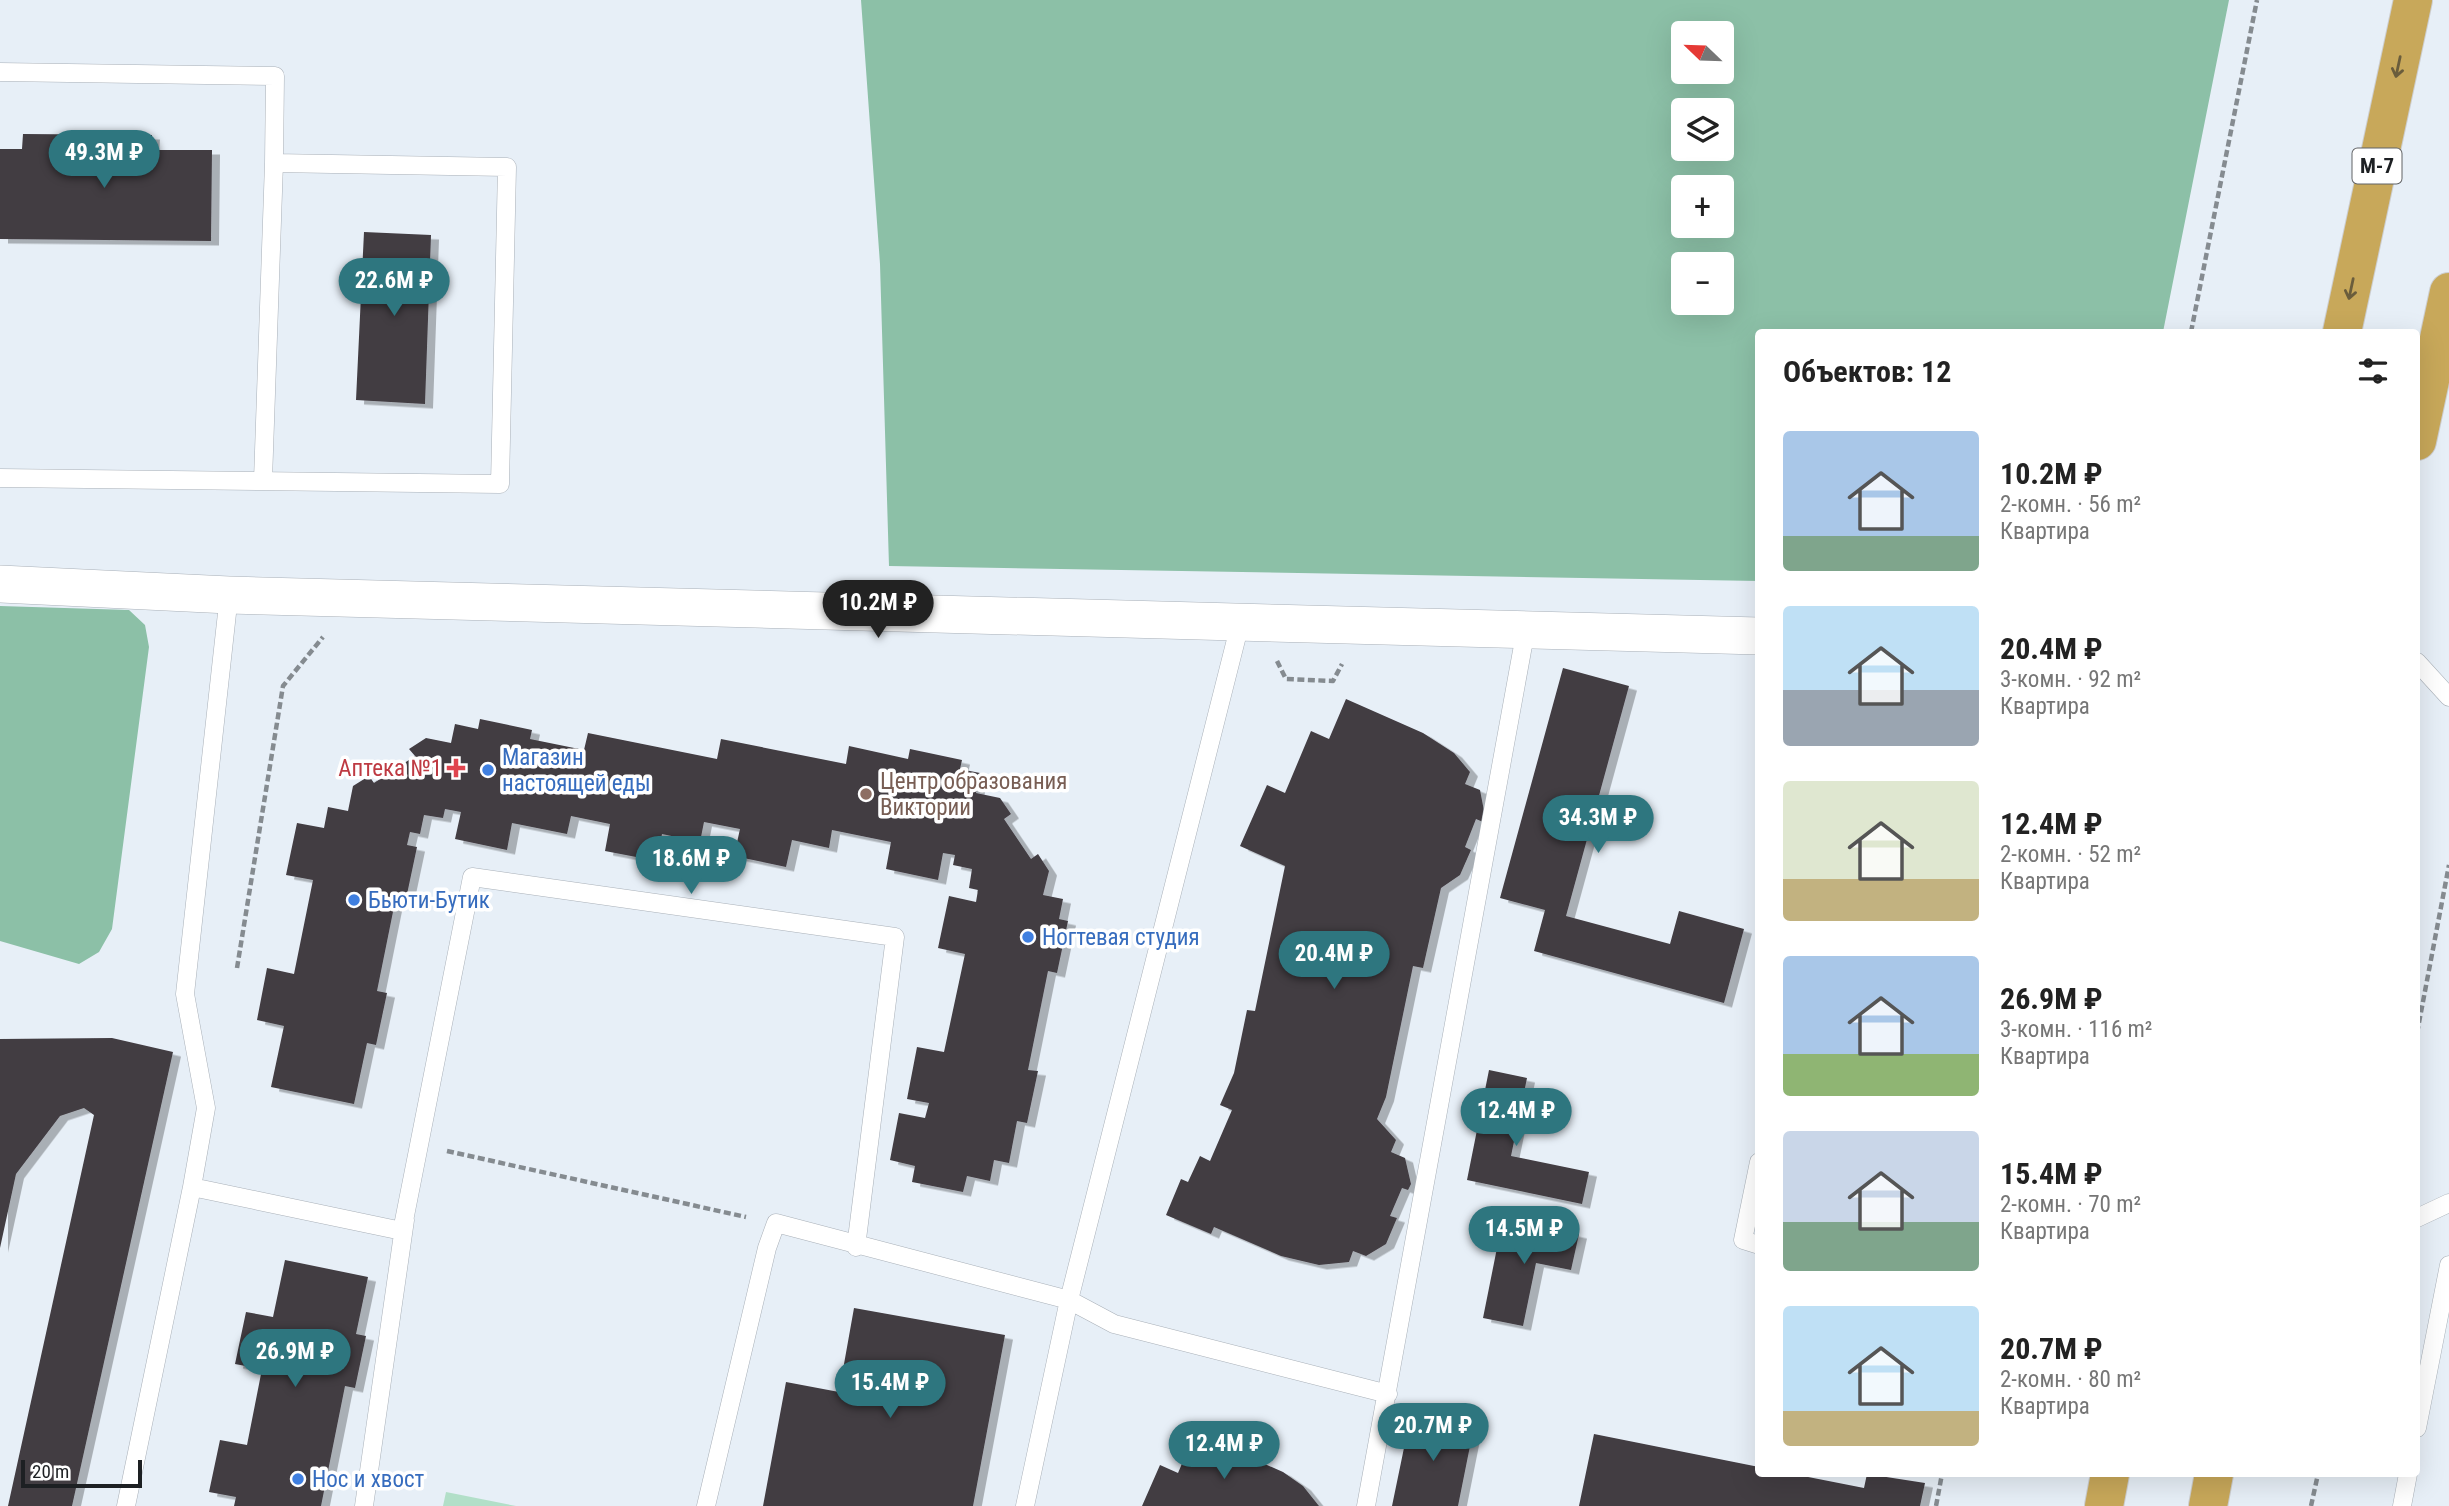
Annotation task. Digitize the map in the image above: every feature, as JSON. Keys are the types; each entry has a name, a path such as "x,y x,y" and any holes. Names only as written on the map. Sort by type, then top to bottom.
{"highway":[{"name":"М-7","path":"2343,329 2413,0"},
{"path":"2420,427 2449,292"},
{"path":"2104,1506 2109,1477"},
{"path":"2208,1506 2213,1477"}],"street":[{"path":"0,583 229,595 1238,636 1526,629 1755,636"}],"lane":[{"path":"0,72 275,76 263,480"},
{"path":"0,478 500,484 507,167 274,163"},
{"path":"126,1506 206,1108 185,994 229,595"},
{"path":"1366,1506 1526,629"},
{"path":"1025,1506 1069,1300 1238,636"},
{"path":"2420,665 2449,697"},
{"path":"192,1187 402,1231 472,877 895,937 856,1247"},
{"path":"1755,1182 1743,1240 1755,1244"},
{"path":"2420,1218 2449,1203"},
{"path":"364,1506 406,1213"},
{"path":"706,1506 767,1248 776,1223 856,1247 1069,1300 1114,1324 1388,1394"},
{"path":"2420,1413 2449,1265"},
{"path":"2402,1506 2407,1477"}],"path":[{"path":"2193,329 2257,0"},
{"path":"237,968 283,686 324,636 337,636"},
{"path":"1238,636 1272,651 1286,679 1333,681 1343,662"},
{"path":"2420,1017 2449,865"},
{"path":"419,1144 776,1223"},
{"path":"1936,1506 1941,1477"},
{"path":"2311,1506 2317,1477"}],"green space":[{"path":"861,0 2229,0 2164,329 1755,329 1755,581 889,566 880,264"},
{"path":"0,606 129,610 145,625 149,647 112,929 99,952 79,964 0,941"},
{"path":"446,1492 516,1506 443,1506"}],"building":[{"path":"23,134 152,135 151,150 212,150 211,241 0,239 0,149 22,149"},
{"path":"364,232 431,235 425,404 356,400"},
{"path":"1563,668 1629,686 1566,916 1670,944 1679,911 1744,929 1724,1003 1534,951 1545,910 1500,898"},
{"path":"1346,699 1423,733 1454,753 1470,772 1465,784 1480,790 1485,816 1483,822 1476,819 1465,847 1471,850 1460,875 1441,888 1423,968 1413,966 1386,1097 1377,1119 1396,1140 1391,1152 1405,1158 1411,1184 1408,1190 1402,1188 1390,1216 1397,1218 1386,1244 1366,1256 1353,1251 1349,1262 1319,1265 1281,1256 1214,1227 1211,1234 1166,1215 1181,1179 1188,1182 1200,1156 1210,1161 1232,1110 1220,1105 1234,1073 1247,1010 1255,1011 1285,866 1240,846 1267,785 1285,793 1311,731 1329,739"},
{"path":"480,719 532,730 530,739 584,750 588,733 717,759 721,739 846,764 849,746 908,759 910,749 962,760 960,769 980,773 976,793 1000,798 1011,814 1004,819 1031,859 1038,854 1049,871 1043,895 1063,899 1059,919 1068,921 1057,973 1048,971 1028,1070 1038,1071 1027,1123 1017,1121 1009,1163 994,1160 990,1181 967,1176 963,1192 912,1182 915,1166 890,1160 899,1113 925,1118 929,1103 907,1099 917,1047 944,1052 965,954 938,948 949,896 976,902 978,890 969,888 972,869 953,865 955,855 943,853 938,880 886,869 891,842 832,830 829,848 792,840 786,867 734,856 740,829 704,822 700,842 662,834 657,861 605,851 610,824 571,816 567,834 512,823 507,850 455,839 461,812 445,809 443,818 424,815 420,834 410,832 407,845 417,847 406,899 396,897 377,991 387,993 376,1045 367,1043 354,1104 271,1087 284,1026 257,1020 267,968 294,974 313,880 286,875 297,823 324,828 328,807 348,811 353,786 369,776 374,783 415,756 409,749 426,738 451,743 455,724 478,729"},
{"path":"112,1038 173,1052 72,1506 8,1506 94,1115 84,1108 60,1116 16,1174 0,1248 0,1039"},
{"path":"1489,1070 1527,1078 1511,1156 1589,1172 1582,1204 1467,1180"},
{"path":"1503,1218 1579,1234 1571,1270 1536,1263 1523,1326 1483,1318"},
{"path":"285,1260 368,1277 356,1334 366,1336 355,1388 345,1386 321,1506 234,1506 236,1497 209,1492 220,1440 247,1445 262,1369 235,1364 246,1312 273,1317"},
{"path":"854,1308 1005,1335 973,1506 763,1506 786,1382 839,1392"},
{"path":"1411,1414 1474,1426 1458,1506 1392,1506"},
{"path":"1195,1433 1283,1472 1303,1486 1319,1506 1142,1506 1160,1465 1178,1473"},
{"path":"1594,1434 1755,1466 1755,1477 1808,1477 1864,1488 1866,1477 1925,1483 1920,1506 1579,1506"}],"place":[{"name":"Аптека №1","path":"456,768"},
{"name":"Магазин настоящей еды","path":"488,770"},
{"name":"Центр образования Виктории","path":"866,794"},
{"name":"Бьюти-Бутик","path":"354,900"},
{"name":"Ногтевая студия","path":"1028,937"},
{"name":"Нос и хвост","path":"298,1479"}]}
